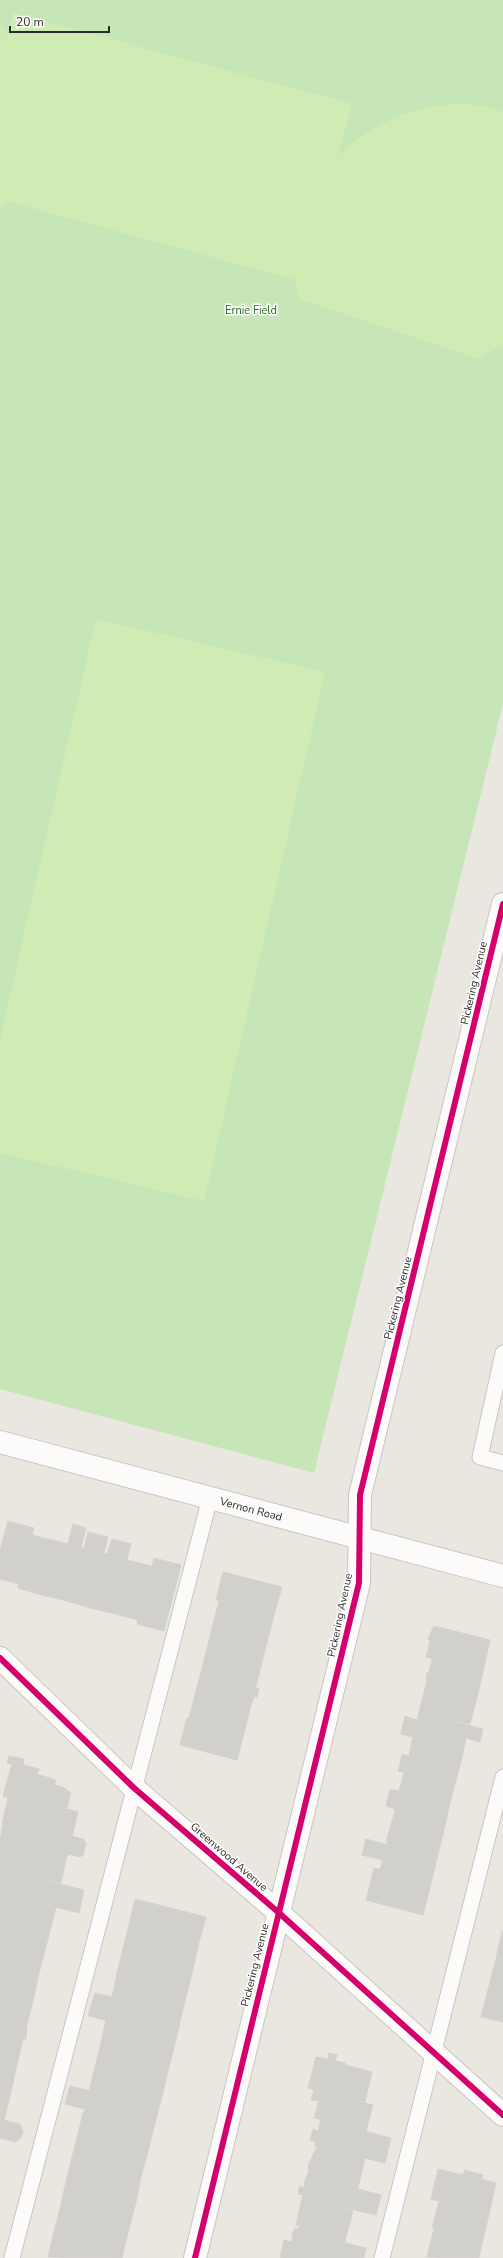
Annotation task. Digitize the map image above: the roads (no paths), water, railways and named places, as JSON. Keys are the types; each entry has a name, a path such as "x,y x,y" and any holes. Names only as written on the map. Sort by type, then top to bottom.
{"street":[{"name":"Pickering Avenue","path":"195,2258 278,1912 360,1583 360,1537 358,1516 363,1483 503,904"},
{"name":"Vernon Road","path":"0,1442 503,1576"},
{"name":"Greenwood Avenue","path":"0,1658 134,1788 278,1912 433,2050 503,2115"}],"lane":[{"path":"503,1353 480,1457 503,1463"},
{"path":"12,2258 210,1498"},
{"path":"382,2258 433,2050 503,1777"}],"park label":[{"name":"Ernie Field","path":"251,310"}]}
